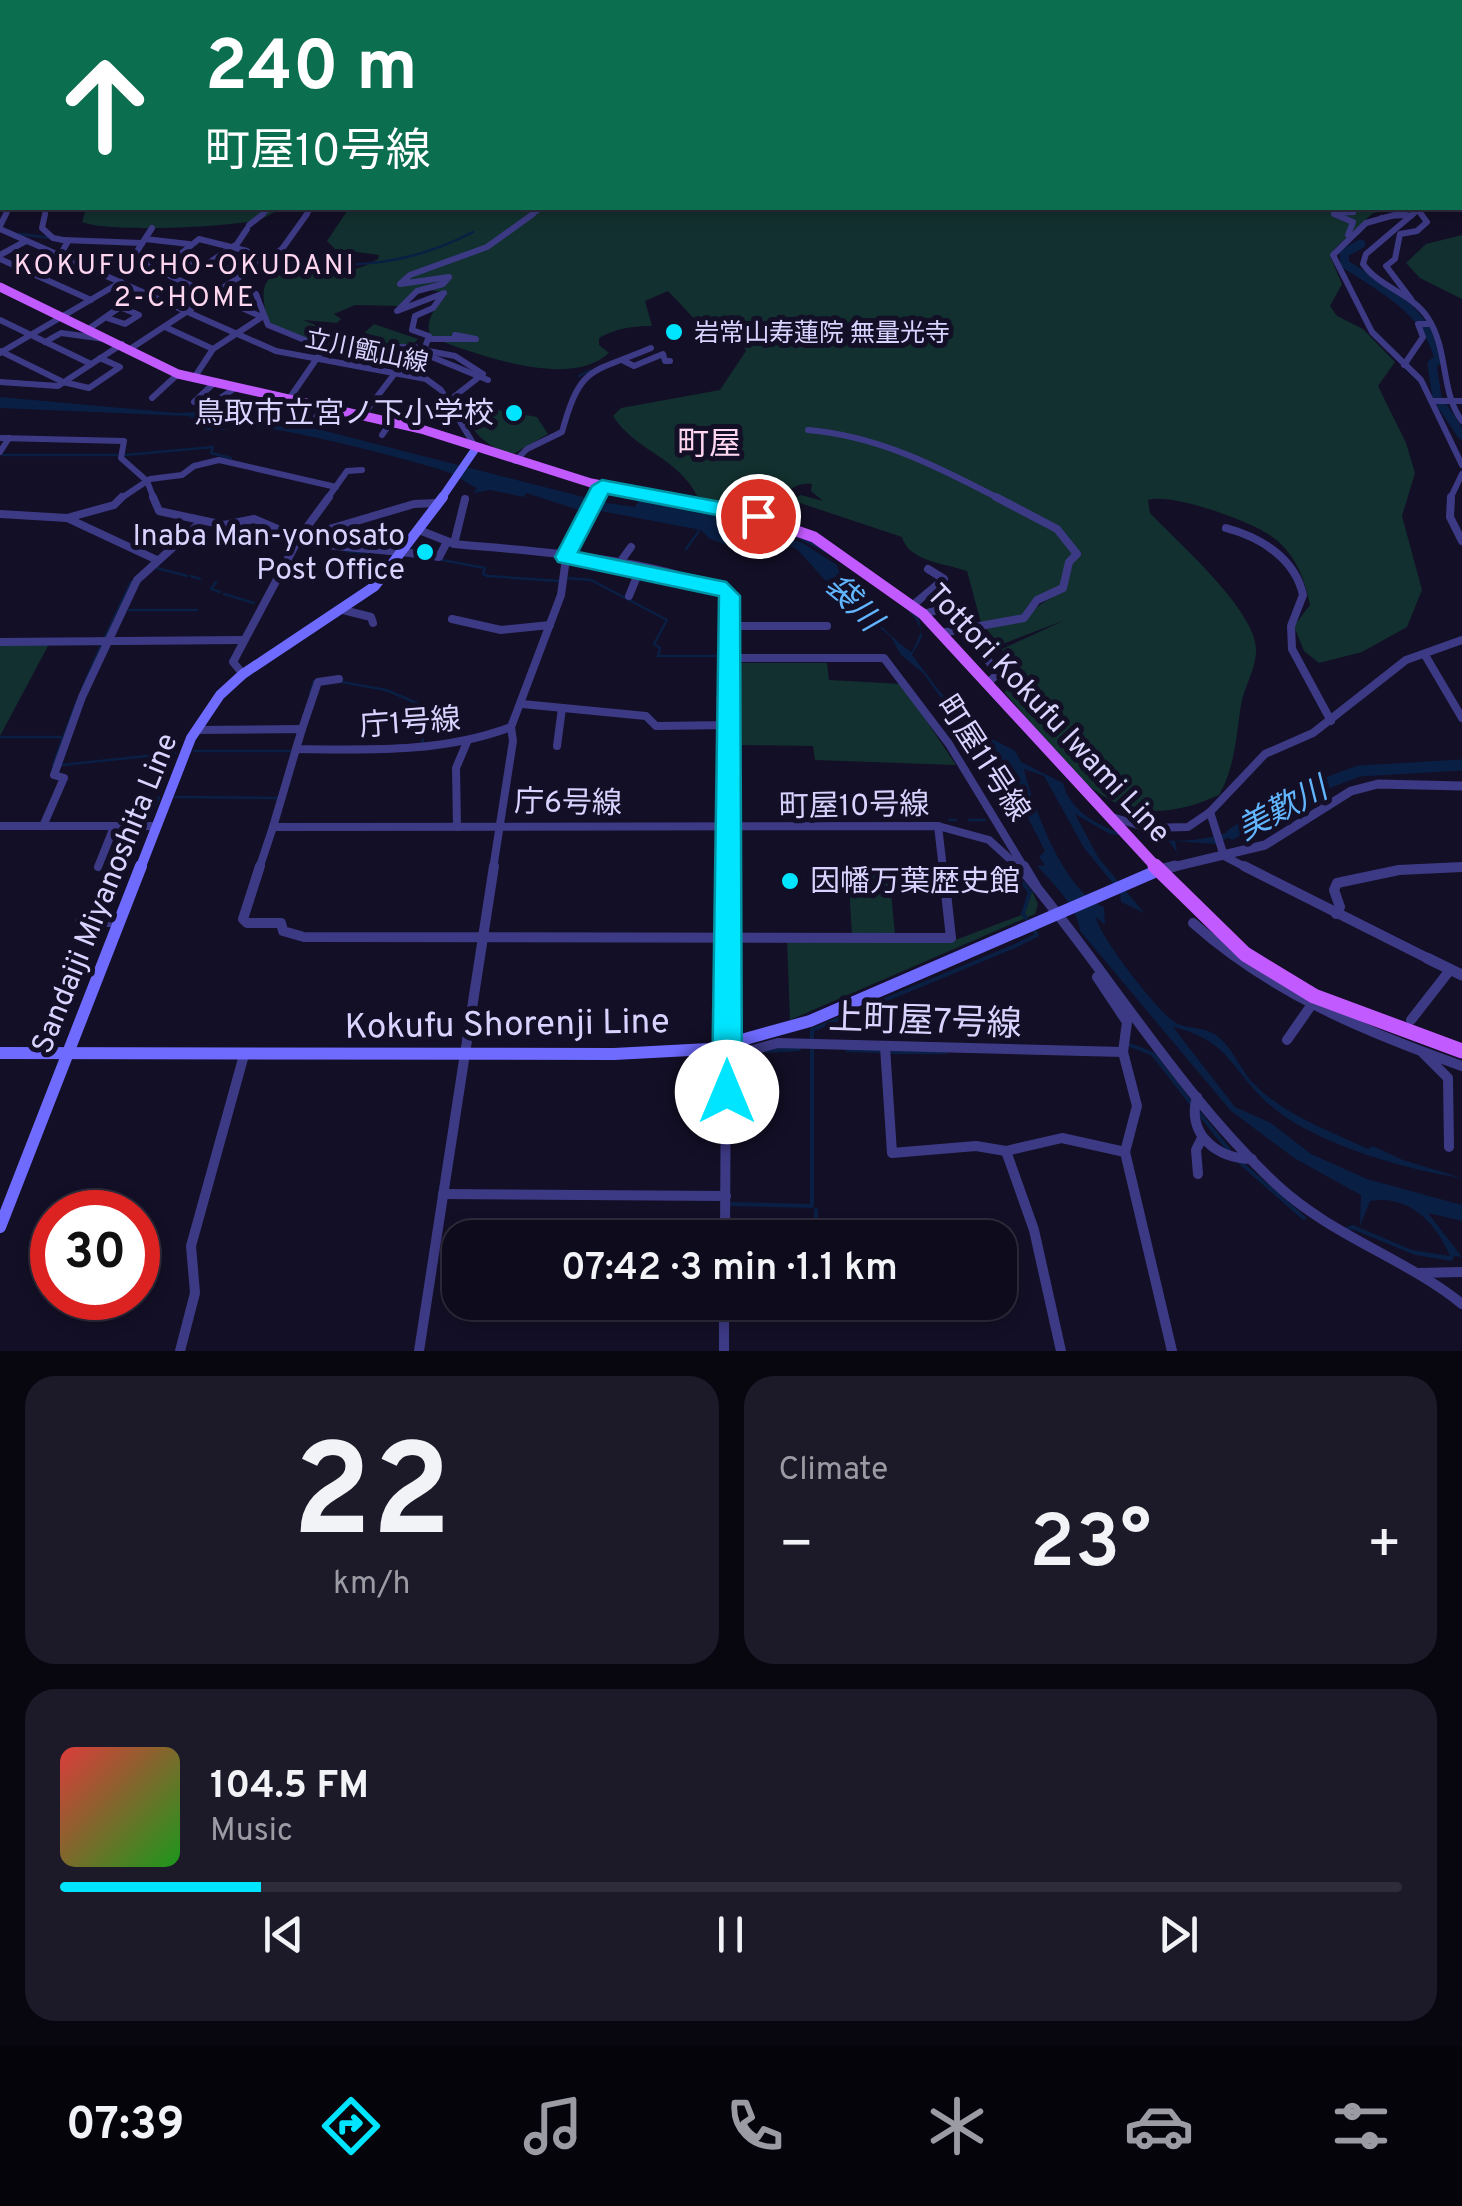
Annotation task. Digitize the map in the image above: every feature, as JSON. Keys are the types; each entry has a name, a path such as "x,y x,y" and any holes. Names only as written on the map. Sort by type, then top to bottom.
{"main road":[{"name":"Tottori Kokufu Iwami Line","path":"3,291 90,328 178,374 289,400 320,412 363,415 391,422 474,452 601,488 742,512 797,529 839,551 924,614 1143,854 1228,940 1289,984 1462,1051"},
{"name":"Sandaiji Miyanoshita Line","path":"0,1227 116,922 196,730 243,674 374,586 406,550 474,452"},
{"name":"Kokufu Shorenji Line","path":"0,1053 727,1051 810,1022 1159,870"}],"street":[{"path":"46,210 42,228 68,241 60,256"},
{"path":"206,264 269,210"},
{"path":"61,387 90,364 165,327 234,283 289,242 311,210"},
{"path":"455,335 476,339 430,339 413,331 413,319 433,308 444,293 433,292 406,311 397,310 417,291 450,279 404,286 403,280 486,246 539,210"},
{"path":"1348,240 1352,222 1333,214 1354,210"},
{"path":"1411,299 1370,274 1362,258 1417,212"},
{"path":"1440,421 1421,380 1372,332 1333,253 1380,214 1417,212 1427,222 1401,237 1395,259 1386,266 1411,299 1446,359 1447,401 1462,421"},
{"name":"立川甑山線","path":"0,228 276,351 396,373 437,386 474,452"},
{"path":"132,259 152,228"},
{"path":"208,241 217,234"},
{"path":"63,240 181,240 189,245"},
{"path":"174,260 199,240 246,251"},
{"path":"0,257 26,241"},
{"path":"0,257 91,300"},
{"path":"132,259 230,302 273,328 324,348 417,349 488,380"},
{"path":"74,262 174,260 247,273"},
{"path":"0,352 121,282"},
{"path":"234,283 259,299 262,318"},
{"path":"230,302 249,290"},
{"path":"90,328 120,308 138,315 125,324 106,318"},
{"path":"194,378 213,349 262,318"},
{"path":"0,320 90,364"},
{"path":"1404,365 1423,336 1426,324"},
{"path":"165,327 213,349"},
{"path":"45,342 61,334 110,338"},
{"path":"363,415 417,349 430,339"},
{"path":"280,412 324,348"},
{"path":"640,494 515,461 526,448 562,432 583,377 652,348"},
{"path":"0,352 61,387"},
{"path":"624,361 634,366 663,354 665,361 670,361"},
{"path":"100,358 131,373"},
{"path":"0,382 89,388 118,368"},
{"path":"152,398 178,374"},
{"path":"451,399 480,376"},
{"path":"1421,380 1462,464"},
{"path":"194,402 214,383"},
{"path":"212,404 236,388"},
{"path":"252,407 265,395"},
{"path":"1434,401 1462,401"},
{"path":"382,435 391,422"},
{"path":"808,430 841,433 906,457 920,457 1057,529 1074,546 1077,554 1069,562 1063,588 1037,600 1024,618 941,633"},
{"path":"0,452 4,438 124,441 121,458 147,481 156,510 230,525 254,518 299,539 363,552 406,550 439,557 451,543 464,499"},
{"path":"0,514 67,518 114,505 147,481 182,476 194,466 224,459 336,487"},
{"path":"243,674 233,662 258,602 348,471 362,470"},
{"path":"1462,474 1451,488 1449,506 1450,528 1462,542"},
{"path":"419,1351 512,727 561,596 565,557 601,488"},
{"path":"299,539 414,504 437,503"},
{"path":"67,518 157,560"},
{"path":"43,826 64,778 54,775 137,580 202,521"},
{"path":"1226,528 1260,540 1300,583 1302,602 1288,632 1291,646 1331,721"},
{"path":"419,530 451,543 618,565 726,590 729,725 725,1220"},
{"path":"618,565 631,547"},
{"path":"629,596 640,569"},
{"path":"913,605 944,579 928,569"},
{"path":"924,614 947,606 998,674 986,684"},
{"path":"343,610 371,617 373,623"},
{"path":"452,619 505,630 550,625"},
{"path":"729,626 827,626"},
{"path":"0,642 242,640"},
{"path":"1114,822 1172,829 1188,827 1210,812 1265,754 1331,721 1406,660 1462,640"},
{"path":"1425,655 1462,718"},
{"name":"町屋11号線","path":"729,658 884,658 949,744 1034,877 1036,888"},
{"path":"340,679 318,682 243,919 246,923 281,922 283,931 304,936 951,938 938,826"},
{"path":"522,704 646,716 656,726 729,725"},
{"path":"557,746 562,708"},
{"name":"庁1号線","path":"296,749 424,748 467,742 512,727"},
{"path":"196,730 302,729"},
{"path":"457,827 456,768 467,742"},
{"path":"1159,870 1265,845 1351,791 1378,784 1462,786"},
{"path":"1210,812 1224,856 1456,972 1411,1020"},
{"path":"0,826 154,826"},
{"name":"町屋10号線","path":"728,828 938,826 960,827 990,837 1060,910 1089,959"},
{"path":"98,867 114,827"},
{"name":"庁6号線","path":"273,827 728,828"},
{"path":"1336,914 1340,907 1334,890 1337,883 1369,874 1389,876 1402,869 1462,867"},
{"path":"80,922 116,922"},
{"path":"1193,922 1253,974 1310,1008 1462,1066"},
{"path":"1089,959 1127,1022 1124,1052 1137,1106 1125,1152 1172,1351"},
{"path":"1089,959 1196,1097 1252,1159 1336,1229 1462,1304"},
{"path":"1288,1040 1310,1008"},
{"name":"上町屋7号線","path":"727,1051 778,1043 1124,1052"},
{"path":"885,1047 892,1153 976,1146 1006,1151 1062,1138 1125,1152"},
{"path":"1420,1050 1448,1078 1449,1148"},
{"path":"180,1351 195,1294 192,1246 244,1055"},
{"path":"1196,1097 1194,1119 1202,1138 1222,1154 1252,1159"},
{"path":"1198,1174 1196,1150 1202,1138"},
{"path":"1006,1151 1034,1230 1062,1351"},
{"path":"443,1194 726,1196"},
{"path":"1414,1274 1462,1272"},
{"path":"724,1320 724,1351"}],"green space":[{"path":"278,210 258,220 140,228 82,222 85,212"},
{"path":"348,210 1396,210 1373,213 1334,249 1330,256 1342,284 1330,306 1337,316 1363,329 1395,362 1378,386 1406,443 1415,473 1402,516 1422,590 1407,627 1362,652 1319,663 1304,651 1294,626 1310,605 1298,568 1282,545 1264,531 1212,510 1175,500 1148,500 1150,513 1196,559 1245,618 1256,653 1241,705 1232,763 1219,795 1181,808 1148,811 1120,804 1096,791 1073,771 1005,693 1010,676 1002,649 1065,620 1000,645 984,626 1025,620 1067,585 1070,563 1078,552 1059,529 919,457 921,463 1055,528 1076,552 1068,562 1065,583 1036,599 1022,617 981,623 967,571 920,556 902,537 791,500 801,495 823,501 811,491 812,484 797,486 756,504 697,496 679,472 622,428 613,416 621,408 720,390 746,351 739,337 703,328 668,291 645,301 652,326 625,328 599,338 599,345 609,353 592,364 571,369 497,360 433,338 429,322 446,296 444,292 421,289 400,306 355,305 334,314 341,319 337,323 303,320 331,331 363,334 374,324 418,339 411,346 322,347 270,325 265,314 264,288 278,273 344,271 378,259 379,255 335,249 327,241"},
{"path":"1462,235 1462,299 1420,278 1406,263 1426,244"},
{"path":"465,404 537,417 548,434 510,456 474,430"},
{"path":"49,644 0,736 0,645"},
{"path":"738,663 827,663 829,680 902,684 956,765 815,760 813,746 736,745"},
{"path":"848,870 889,870 895,935 852,935"},
{"path":"1032,891 1038,904 1035,914 790,1020 787,939 958,939 1024,914"}],"water":[{"name":"袋川","path":"0,397 177,413 226,410 278,419 607,503 635,507 641,497 730,512 815,542 846,565 804,542 767,527 769,533 801,542 837,565 847,586 868,612 912,652 921,632 905,608 919,618 922,637 912,655 941,693 983,734 1015,751 1021,762 1063,783 1073,803 1090,819 1138,837 1110,834 1075,814 1098,857 1144,913 1121,902 1120,892 1084,848 1044,776 1024,769 1043,826 1064,867 1090,899 1104,907 1105,925 1096,917 1099,926 1128,970 1165,1014 1178,1024 1216,1035 1254,1084 1294,1114 1368,1149 1373,1146 1403,1160 1462,1178 1391,1162 1340,1145 1294,1123 1261,1097 1220,1050 1193,1033 1173,1027 1235,1107 1271,1123 1311,1154 1367,1179 1462,1205 1462,1221 1428,1213 1462,1257 1454,1256 1452,1261 1415,1255 1352,1229 1348,1232 1344,1228 1353,1225 1412,1250 1450,1256 1429,1222 1397,1202 1370,1201 1360,1226 1361,1195 1294,1158 1231,1111 1080,931 1069,904 1037,866 1045,865 1039,857 1045,851 995,754 955,717 923,673 901,655 891,637 833,589 798,550 778,540 729,534 725,541 740,546 737,549 710,539 701,530 590,509 598,516 526,493 524,497 490,490 473,493 477,488 445,471 362,448 252,426 226,424 210,427 230,430 205,430 206,422 188,416 0,408"},
{"path":"1242,826 1245,829 1215,844 1175,841 1177,853 1169,841 1221,835"}],"waterway":[{"path":"273,258 325,264 376,263 424,252 473,232"},
{"path":"19,234 51,238"},
{"name":"美歎川","path":"1361,244 1344,253 1345,264 1402,303 1425,327 1439,359 1432,364 1437,398 1462,435"},
{"path":"250,253 267,256"},
{"path":"579,376 591,370"},
{"path":"125,455 213,447 211,453 231,458"},
{"path":"3,455 117,455"},
{"path":"686,549 699,531"},
{"path":"345,551 369,554"},
{"path":"442,560 485,568 483,574 488,576 559,581"},
{"path":"157,568 187,576"},
{"path":"191,576 200,579"},
{"path":"567,578 591,580 667,620 654,644 660,648 658,656 726,656"},
{"path":"105,637 131,582"},
{"path":"216,582 211,589 220,592"},
{"path":"224,594 254,603"},
{"path":"129,610 197,610"},
{"path":"82,689 101,645"},
{"path":"310,694 314,681"},
{"path":"342,682 386,690 419,704 423,744"},
{"path":"53,765 77,701"},
{"path":"0,737 61,737"},
{"path":"194,751 290,751"},
{"path":"62,765 175,753"},
{"name":"美歎川","path":"1232,834 1292,796 1359,771 1462,765"},
{"path":"148,819 159,797"},
{"path":"175,797 277,798"},
{"path":"795,820 800,820"},
{"path":"949,820 956,820"},
{"path":"969,820 985,820"},
{"path":"1023,883 1030,892 1023,914 1026,918"},
{"path":"812,1038 812,1030 1015,946 1037,935 1034,930"},
{"path":"1130,1045 1153,1054 1191,1103"},
{"path":"767,1051 799,1049"},
{"path":"730,1204 812,1206 812,1050"},
{"path":"847,1050 880,1051"},
{"path":"891,1052 946,1052"},
{"path":"1199,1113 1229,1150"},
{"path":"1241,1163 1304,1218"},
{"path":"816,1210 816,1220"}],"place":[{"name":"岩常山寿蓮院 無量光寺","path":"674,332"},
{"name":"鳥取市立宮ノ下小学校","path":"514,413"},
{"name":"Inaba Man-yonosato Post Office","path":"425,552"},
{"name":"因幡万葉歴史館","path":"790,881"}],"district":[{"name":"KOKUFUCHO-OKUDANI 2-CHOME","path":"185,280"},
{"name":"町屋","path":"709,443"}],"route":[{"path":"727,1092 729,596 726,590 670,575 565,557 568,544 602,486 758,516"}]}
